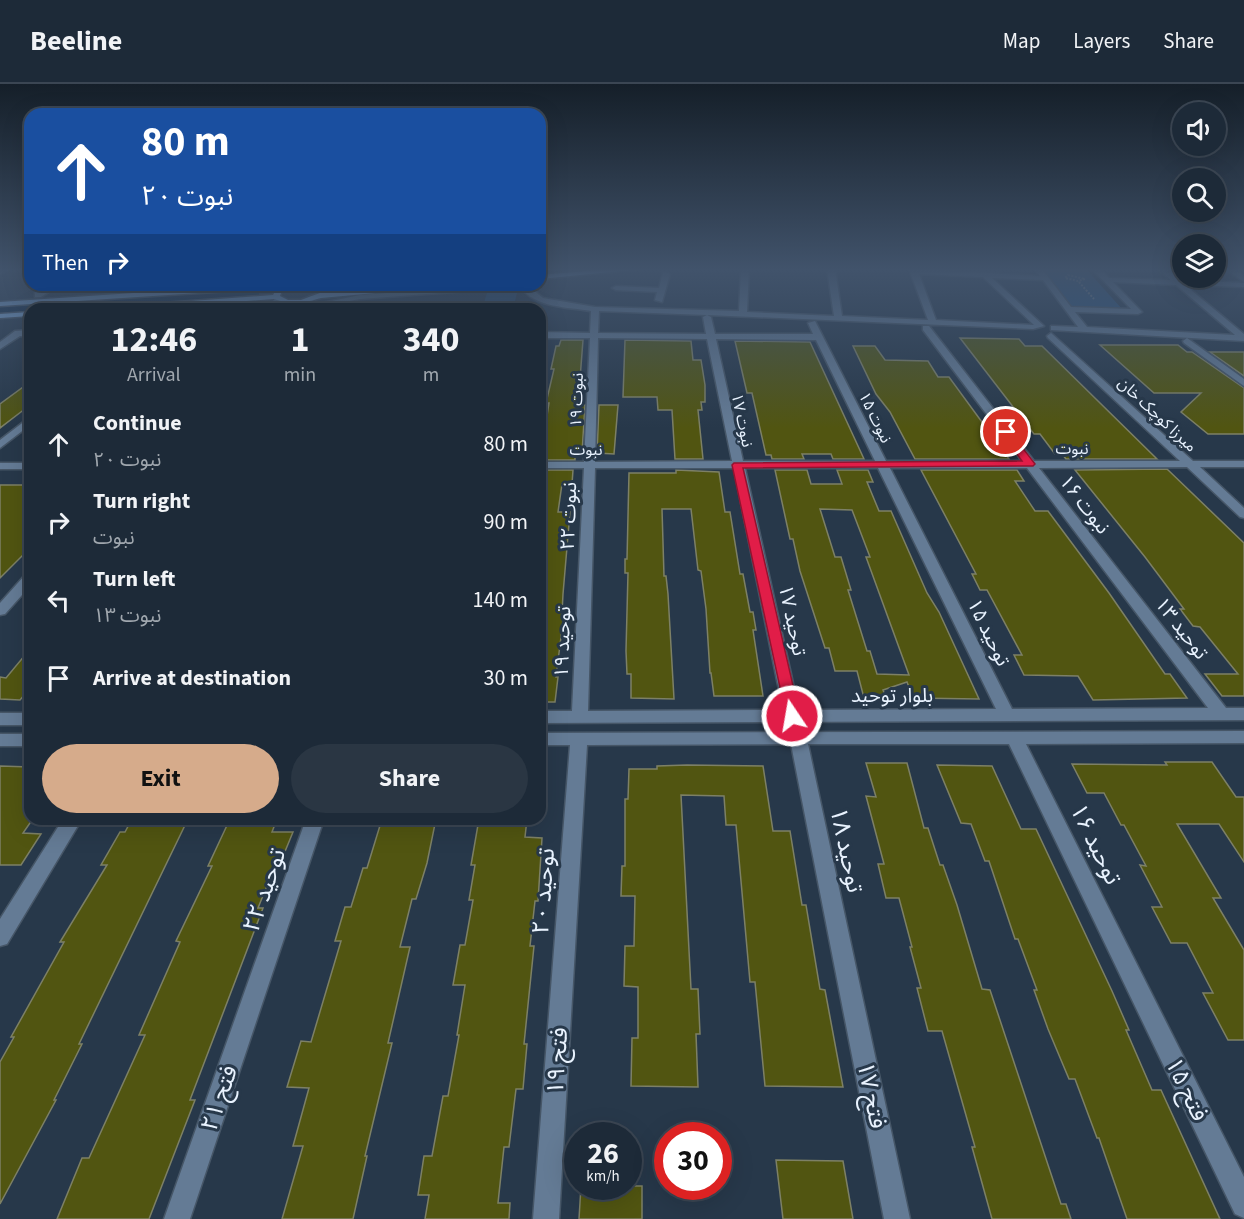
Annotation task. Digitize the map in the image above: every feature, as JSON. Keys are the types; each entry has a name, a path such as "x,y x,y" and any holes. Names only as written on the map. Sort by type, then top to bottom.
{"street":[{"name":"نبوت ۱۹","path":"589,465 595,322"},
{"name":"نبوت ۱۷","path":"707,322 760,568"},
{"path":"794,322 1047,331 1186,341 1243,340"},
{"path":"877,322 930,326"},
{"name":"نبوت ۱۶","path":"929,322 969,385 1109,568"},
{"name":"میرزا کوچک خان","path":"1037,322 1244,514"},
{"path":"1079,322 1085,330"},
{"path":"1222,322 1243,340"},
{"name":"نبوت ۱۵","path":"812,323 934,568"},
{"path":"1047,331 1085,330 1243,340"},
{"path":"0,346 18,333 24,333"},
{"path":"546,336 819,337"},
{"path":"1186,341 1244,383"},
{"path":"0,445 24,425"},
{"name":"نبوت","path":"546,465 1244,464"},
{"name":"نبوت ۲۲","path":"585,569 589,465"},
{"path":"0,466 24,466"},
{"name":"توحید ۱۷","path":"760,568 792,716"},
{"name":"توحید ۱۵","path":"934,568 1007,715"},
{"name":"توحید ۱۳","path":"1109,568 1222,715"},
{"name":"توحید ۱۹","path":"580,717 585,569"},
{"path":"0,611 24,585"},
{"name":"بلوار توحید","path":"546,717 1244,714"},
{"path":"0,719 24,719"},
{"name":"توحید ۲۰","path":"563,975 579,738"},
{"name":"توحید ۱۸","path":"798,738 846,972"},
{"name":"توحید ۱۶","path":"1015,738 1130,972"},
{"path":"546,739 1242,740"},
{"path":"0,740 24,740"},
{"path":"0,937 69,825"},
{"name":"توحید ۲۲","path":"260,978 313,825"},
{"name":"فتح ۱۷","path":"846,972 897,1219"},
{"name":"فتح ۱۵","path":"1130,972 1244,1205"},
{"name":"فتح ۱۹","path":"546,1219 563,975"},
{"name":"فتح ۲۱","path":"177,1219 260,978"}],"building":[{"path":"960,338 1019,339 1025,346 1042,346 1157,459 1066,459 1062,454 1055,454 1040,434 1034,434"},
{"path":"561,340 583,340 578,405 585,405 582,453 575,453 575,460 546,460 546,422 549,403 546,403 554,369 551,369 556,346 559,346"},
{"path":"625,340 691,341 693,360 701,360 705,385 705,402 701,402 702,410 698,410 703,459 675,459 672,410 658,410 657,397 623,397"},
{"path":"735,341 810,342 864,459 833,459 831,454 802,454 804,459 772,459 771,455 766,455 752,393 747,393"},
{"path":"1100,345 1178,345 1187,352 1192,352 1244,388 1244,434 1208,434 1181,412 1201,393 1154,393"},
{"path":"853,346 875,346 885,360 928,361 938,377 949,377 1009,459 915,459 890,412 876,394"},
{"path":"1210,352 1244,352 1244,376"},
{"path":"24,386 24,410 0,428 0,404"},
{"path":"599,405 618,405 614,454 597,453"},
{"path":"1167,469 1244,543 1244,696 1222,696 1205,674 1238,674 1200,627 1193,626 1180,609 1184,609 1145,557 1075,470"},
{"path":"546,470 573,470 572,484 562,484 558,512 570,512 563,594 562,613 564,613 555,702 546,702"},
{"path":"676,470 719,472 725,512 730,512 740,574 743,574 750,612 753,612 756,630 753,630 763,696 714,696 710,673 706,609 701,571 698,570 691,509 662,509 664,576 666,576 668,594 674,699 631,698 631,674 627,674 626,651 628,573 625,573 629,473 676,473"},
{"path":"775,470 807,470 811,484 842,484 837,470 868,470 873,482 867,482 879,511 891,511 927,593 939,612 979,699 913,698 907,682 883,690 886,698 864,698 857,671 835,671 829,648 825,648 800,571 793,539 790,539","holes":["820,509 852,510 870,557 866,557 909,675 877,674 870,651 867,651 848,590 851,590 841,557 835,557"]},
{"path":"921,470 1017,470 1024,481 1015,481 1035,511 1048,511 1165,674 1170,674 1187,698 1093,700 1078,676 1024,675 1014,655 1022,655 987,590 980,590 972,574 976,574"},
{"path":"0,485 24,485 24,554 0,578"},
{"path":"24,656 24,695 20,700 0,699 0,677 6,678"},
{"path":"1165,762 1212,762 1236,797 1244,797 1244,862 1219,824 1177,824 1221,898 1213,898 1244,950 1244,1040 1228,1040 1203,993 1213,993 1187,943 1171,943 1152,907 1162,907 1140,865 1146,866 1124,825 1121,825 1104,793 1087,793 1072,764 1167,765"},
{"path":"866,763 907,763 924,828 928,828 940,865 943,865 982,989 990,990 1061,1204 1066,1204 1071,1219 992,1219 972,1147 975,1147 942,1031 928,1031 917,988 921,988 899,898 886,898 878,864 884,864 866,796 876,797"},
{"path":"937,765 992,766 1021,829 1036,829 1112,991 1152,1090 1161,1090 1220,1219 1127,1219 1099,1138 1097,1138 1075,1079 1069,1079 1048,1029 1034,990 1037,990 1018,939 1015,939 989,861 985,861 971,824 961,823"},
{"path":"0,766 24,767 24,825 29,825 23,833 41,834 21,865 0,865"},
{"path":"657,766 763,766 773,831 790,831 802,905 806,905 820,989 825,990 843,1087 765,1086 755,982 750,982 736,825 726,825 724,796 681,795 691,989 698,989 700,1034 696,1034 698,1087 631,1086 632,1038 638,1038 638,987 624,986 625,946 634,946 635,896 621,896 622,866 625,866 625,799 628,799 629,769 657,769"},
{"path":"129,825 185,825 79,1044 82,1044 54,1100 56,1100 0,1204 0,1062 14,1037 11,1037 64,942 60,942 107,865 101,865 120,832 125,832"},
{"path":"227,825 275,825 272,832 293,832 279,866 275,866 258,908 263,908 190,1100 195,1100 149,1219 57,1219 82,1158 89,1158 145,1035 139,1035 180,942 176,941 212,866 208,866"},
{"path":"380,825 435,825 427,863 416,899 412,899 400,947 410,947 388,1043 392,1043 365,1156 367,1156 353,1219 282,1219 303,1146 293,1146 309,1088 287,1087 301,1041 311,1042 341,941 335,941 345,907 351,907 363,868 367,868"},
{"path":"478,825 526,825 525,837 542,838 538,901 535,901 530,946 534,946 524,1044 527,1044 523,1089 516,1089 509,1147 504,1147 498,1203 510,1203 509,1219 425,1219 429,1195 418,1195 424,1156 432,1156 443,1096 448,1096 459,1035 457,1035 465,985 453,985 460,945 465,945 473,900 469,900 475,865 471,865"},
{"path":"776,1160 843,1161 853,1219 783,1219"},
{"path":"580,1200 642,1200 642,1219 579,1219"}],"route":[{"path":"792,716 737,465 1030,464 1006,432"}]}
